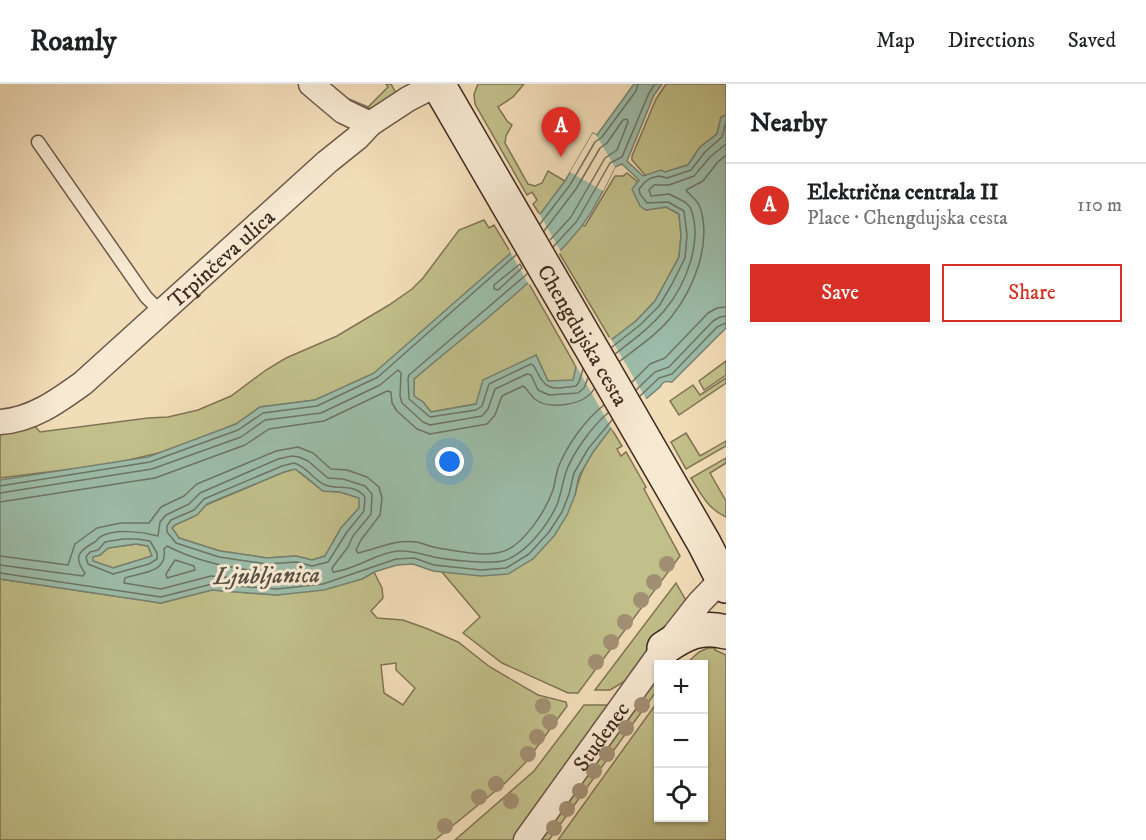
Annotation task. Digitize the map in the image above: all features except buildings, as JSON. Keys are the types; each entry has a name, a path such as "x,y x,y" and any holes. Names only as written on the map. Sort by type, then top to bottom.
{"street":[{"path":"310,84 343,111 370,124"},
{"name":"Trpinčeva ulica","path":"0,422 26,417 56,402 83,383 370,124 408,99 437,84"},
{"name":"Chengdujska cesta","path":"437,84 725,580"},
{"name":"Studenec","path":"526,840 664,648 700,602 725,580"},
{"path":"664,648 696,630 726,632"}],"lane":[{"path":"38,142 146,297 162,313"}],"shaded area":[{"path":"386,84 391,84 397,95 372,108 356,105 337,94 368,107 388,87"},
{"path":"478,84 524,84 513,97 498,107 512,125 505,143 528,184 535,186 542,183 548,171 565,181 540,215 533,204 537,200 532,192 527,195 475,104 474,94"},
{"path":"666,84 726,84 726,115 721,117 717,134 700,147 688,165 645,175 632,160 632,156 656,99"},
{"path":"627,173 638,182 646,210 666,207 679,214 681,235 679,257 655,301 636,321 611,340 558,251 582,225 585,226 615,176 623,176"},
{"path":"484,220 489,228 494,225 511,253 374,374 315,400 260,407 236,424 176,449 111,464 0,478 0,428 30,421 40,432 168,417 198,410 231,396 286,358 337,336 412,289 459,230"},
{"path":"528,282 576,367 574,381 548,381 536,355 476,404 431,412 414,396 414,379"},
{"path":"726,361 726,375 704,390 699,381"},
{"path":"726,378 726,383 679,415 670,401 693,385 700,395"},
{"path":"611,428 622,446 617,449 621,456 626,452 680,556 578,693 568,693 502,663 463,633 480,617 441,571 575,495 588,459"},
{"path":"686,433 700,456 726,441 726,446 686,469 671,442"},
{"path":"726,458 726,463 710,473 726,501 726,517 710,505 691,478"},
{"path":"295,469 323,491 340,492 360,498 359,508 341,528 325,556 312,560 296,556 267,558 220,551 179,538 172,528 197,515 206,505"},
{"path":"136,544 148,546 152,556 113,568 93,561 92,557 100,555 108,548"},
{"path":"374,572 382,588 383,598 371,611 377,618 403,620 458,642 490,667 538,695 566,702 567,706 526,762 504,784 435,840 0,840 0,579 161,603 212,590 277,595 362,579","holes":["396,663 396,670 415,688 403,705 384,693 381,665"]},
{"path":"676,583 688,604 637,674 610,690 595,690"},
{"path":"715,648 726,655 726,840 558,840 654,707 654,822 708,822 708,660 690,660 699,652"},
{"path":"654,676 654,695 549,840 534,840"},
{"path":"584,705 609,705 516,840 455,840 534,771"}],"water":[{"name":"Ljubljanica","path":"634,84 662,84 654,95 627,161 643,176 688,165 700,147 717,134 721,117 726,115 726,328 672,382 664,383 611,428 579,476 567,515 554,536 533,559 508,574 481,576 433,571 413,564 397,565 374,572 362,579 324,590 277,595 212,590 161,603 0,579 0,480 148,457 236,424 260,407 315,400 374,373 511,253 565,181 593,133 597,135","holes":["622,164 639,180 632,189 640,206 646,210 666,207 679,214 681,235 679,257 655,301 636,321 576,367 573,380 548,381 536,355 483,380 476,404 431,412 414,396 414,379 544,268 581,227 600,198 615,167","295,469 323,491 340,492 359,498 359,508 341,528 325,556 312,560 296,556 267,558 220,551 179,538 172,528 197,515 207,504","136,544 148,546 152,556 113,568 93,561 93,557 100,555 108,548"]}],"pier":[{"path":"593,133 615,167 603,191 570,172"},
{"path":"539,213 561,252 529,285 509,250"},
{"path":"610,337 648,402 613,431 575,364"}],"place":[{"name":"Električna centrala II","path":"561,157"}]}
